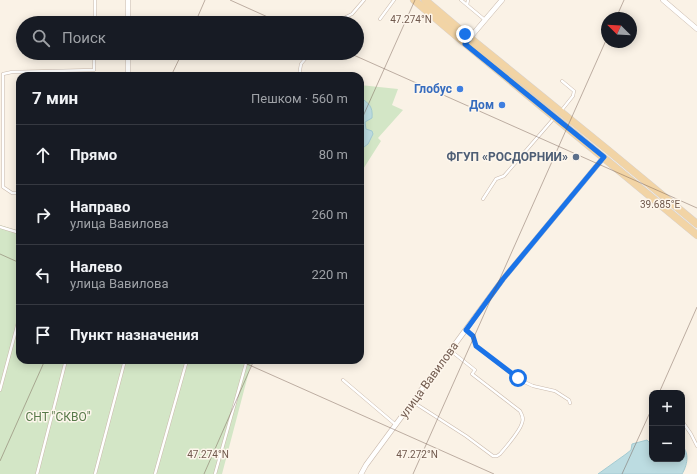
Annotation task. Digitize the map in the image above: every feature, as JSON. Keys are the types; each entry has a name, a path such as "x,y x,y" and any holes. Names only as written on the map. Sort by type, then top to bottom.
{"main road":[{"path":"414,0 468,41 697,224"},
{"path":"425,0 468,41"},
{"path":"558,114 604,157 697,235"}],"street":[{"path":"128,0 128,16"},
{"path":"468,41 502,0"},
{"path":"663,0 697,29"},
{"path":"128,60 128,72"},
{"name":"улица Вавилова","path":"361,474 366,465 503,279 604,157"}],"lane":[{"path":"95,0 95,16"},
{"path":"348,16 352,14 364,0"},
{"path":"380,19 394,0"},
{"path":"461,0 485,20"},
{"path":"467,5 468,0"},
{"path":"16,193 12,193 3,187 3,74 12,72 94,70 94,60"},
{"path":"300,72 301,64 304,60"},
{"path":"483,198 496,179 504,176 573,96 574,91 562,81"},
{"path":"0,227 16,232"},
{"path":"0,390 16,330"},
{"path":"466,330 473,336 476,346 518,378 533,386 555,391 569,400 570,403"},
{"path":"413,402 466,436 493,456 500,454 521,427 523,416 520,411 472,374 475,370 450,351"},
{"path":"37,474 65,364"},
{"path":"95,474 124,364"},
{"path":"155,474 186,364"},
{"path":"215,474 246,364"},
{"path":"343,380 396,425"},
{"path":"685,425 697,446"}],"green space":[{"path":"364,85 398,89 392,105 403,110 378,138 381,141 364,168"},
{"name":"СНТ \"СКВО\"","path":"0,225 16,230 16,364 251,364 222,474 0,474"}],"water":[{"path":"364,100 371,108 372,114 372,118 365,122 366,129 372,131 373,134 368,144 364,147"},
{"path":"647,440 649,442 649,462 685,462 685,449 687,460 682,474 598,474 631,450 632,444"}],"place":[{"name":"Глобус","path":"460,89"},
{"name":"Дом","path":"502,105"},
{"name":"ФГУП «РОСДОРНИИ»","path":"576,157"}],"route":[{"path":"465,34 470,38 465,44 604,157 503,279 466,330 473,336 476,346 518,378"}]}
